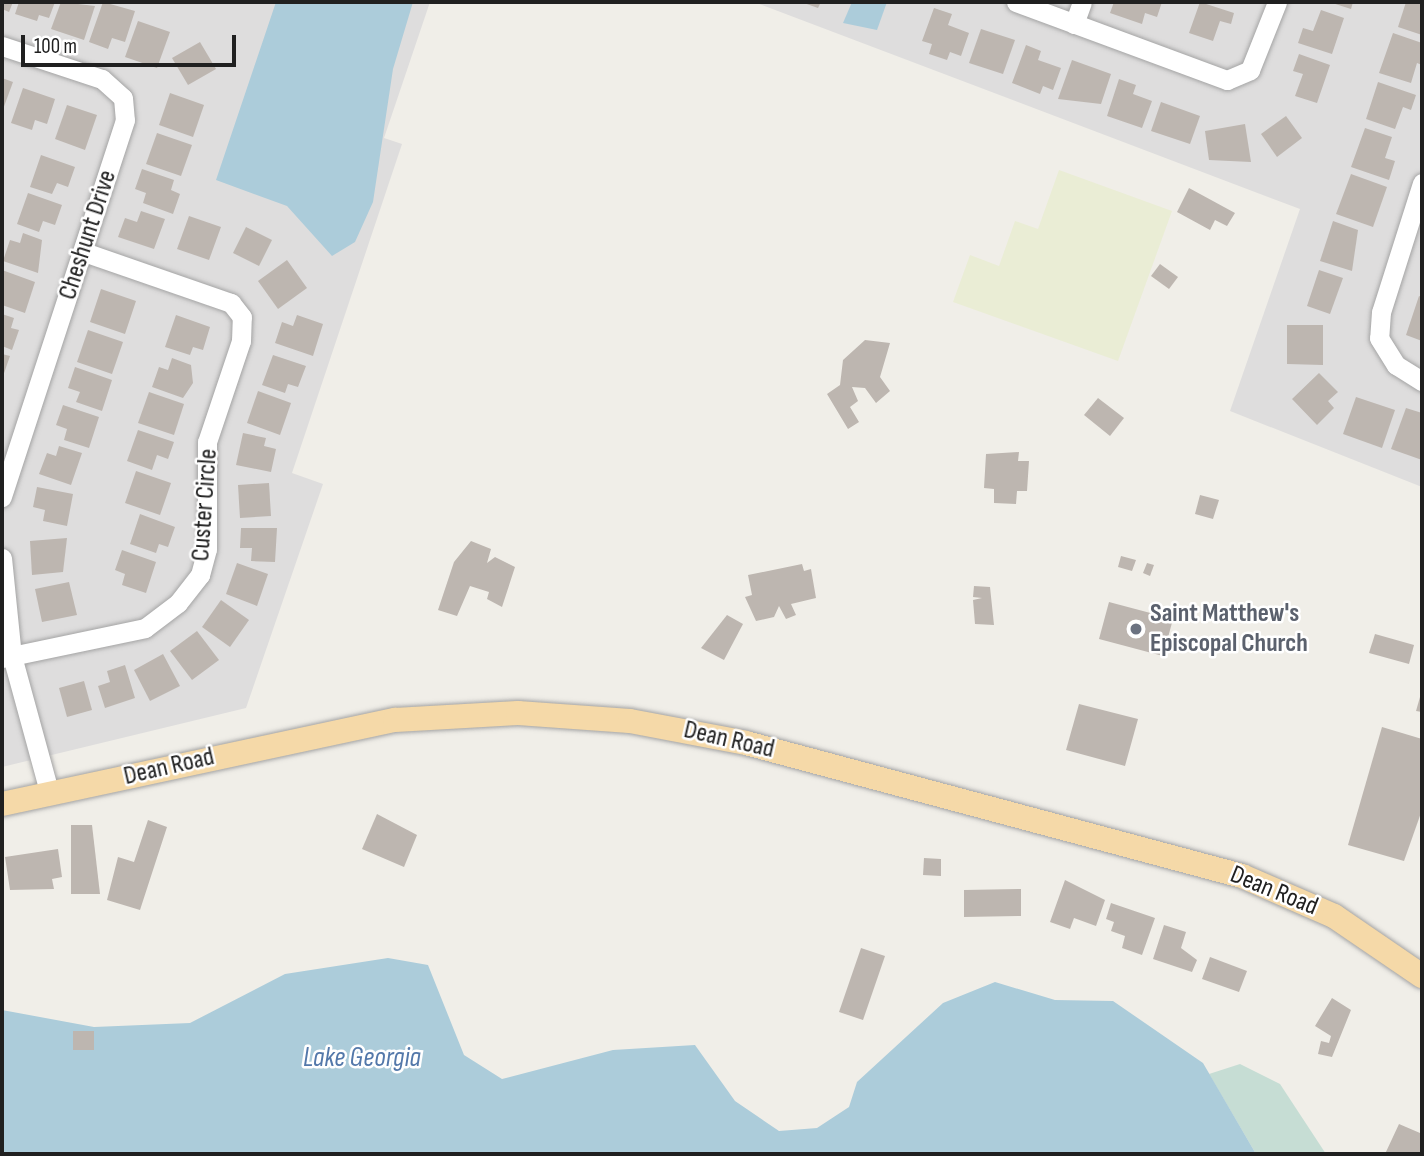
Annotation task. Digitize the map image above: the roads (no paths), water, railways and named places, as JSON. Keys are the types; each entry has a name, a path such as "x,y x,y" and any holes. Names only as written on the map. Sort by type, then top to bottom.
{"main road":[{"name":"Dean Road","path":"2,804 402,719 528,713 630,721 746,743 1234,874 1334,916 1422,976"}],"street":[{"path":"1016,2 1227,80 1250,70 1277,2"},
{"path":"1074,24 1082,2"},
{"name":"Cheshunt Drive","path":"2,46 102,79 123,98 125,120 2,497"},
{"path":"1422,183 1381,312 1379,338 1396,365 1422,381"},
{"name":"Custer Circle","path":"7,657 145,628 178,603 200,575 207,549 207,442 241,341 242,317 231,303 84,252"},
{"path":"2,558 7,657 50,795"}],"water":[{"path":"276,2 413,2 393,69 373,202 355,242 332,256 287,206 216,180"},
{"path":"852,2 887,2 877,30 843,23"},
{"name":"Lake Georgia","path":"388,958 428,965 464,1055 502,1079 613,1050 695,1045 735,1101 779,1131 817,1128 849,1107 857,1082 943,1003 995,982 1055,1000 1113,1001 1203,1063 1256,1154 2,1154 2,1010 94,1027 190,1023 285,974"}],"place":[{"name":"Saint Matthew's Episcopal Church","path":"1136,629"}]}
